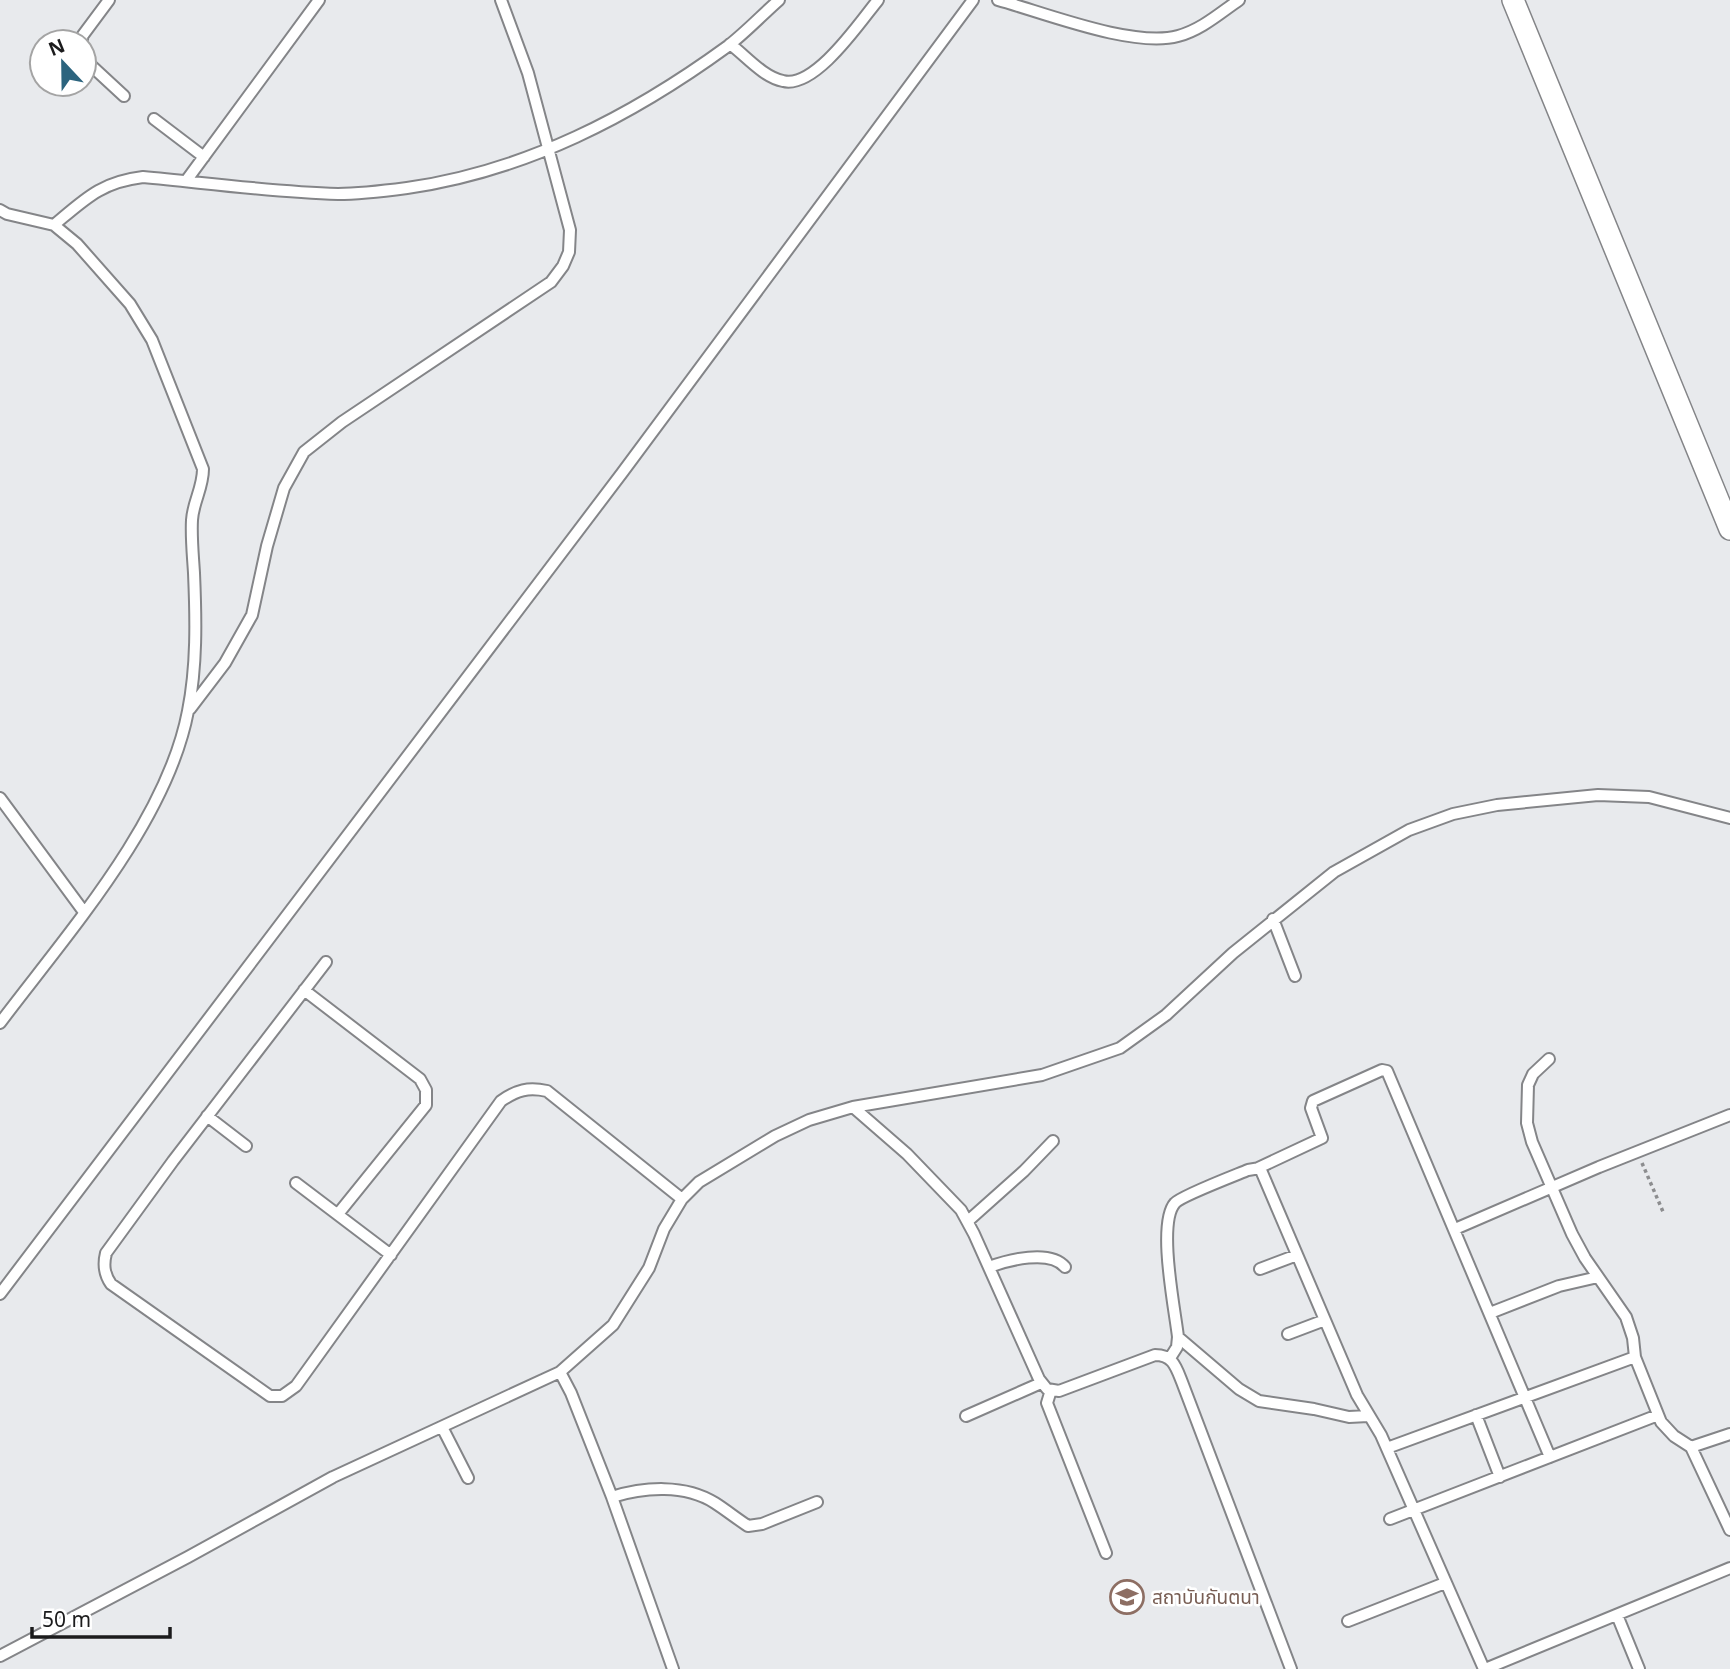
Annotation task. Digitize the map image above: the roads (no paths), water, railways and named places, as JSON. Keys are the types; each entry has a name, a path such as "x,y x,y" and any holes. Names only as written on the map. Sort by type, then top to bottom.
{"street":[{"path":"1513,0 1730,529"}],"lane":[{"path":"88,28 109,0"},
{"path":"186,181 319,0"},
{"path":"188,711 225,663 251,615 284,488 304,452 342,422 551,282 563,265 569,251 570,230 528,73 501,0"},
{"path":"761,0 764,13"},
{"path":"54,225 92,193 121,180 143,177 339,194 376,192 470,176 548,150 612,120 660,93 730,44 779,0"},
{"path":"730,44 768,75 784,82 796,81 811,74 829,59 878,0"},
{"path":"0,1294 613,484 973,0"},
{"path":"998,0 1093,27 1141,38 1163,39 1197,28 1239,0"},
{"path":"98,72 124,96"},
{"path":"154,119 204,157"},
{"path":"0,210 54,225 77,244 130,304 152,341 203,469 203,484 192,519 196,638 188,711 177,753 155,803 124,855 0,1023"},
{"path":"0,1656 333,1477 560,1372 613,1325 649,1268 664,1229 682,1199 699,1182 775,1136 809,1120 853,1107 1042,1075 1120,1048 1166,1015 1273,919 1334,872 1409,830 1453,814 1497,805 1598,795 1648,797 1730,818"},
{"path":"0,798 83,912"},
{"path":"1273,919 1295,976"},
{"path":"326,962 106,1253 104,1264 111,1284 270,1396 282,1396 296,1387 501,1101 514,1092 532,1088 547,1091 682,1199"},
{"path":"304,990 420,1079 426,1090 426,1105 338,1214"},
{"path":"1549,1059 1533,1074 1528,1085 1527,1123 1532,1142 1572,1234 1626,1317 1633,1338 1635,1357 1658,1415 1666,1429 1691,1447 1730,1531"},
{"path":"1170,1358 1177,1347 1178,1337 1168,1255 1167,1226 1171,1210 1180,1200 1322,1138 1311,1108 1313,1101 1385,1070 1550,1457"},
{"path":"853,1107 907,1154 953,1201 968,1221 1046,1387 1047,1403 1106,1553"},
{"path":"1455,1229 1730,1115"},
{"path":"207,1116 246,1146"},
{"path":"968,1221 1053,1141"},
{"path":"1258,1168 1262,1171 1368,1416 1387,1448 1484,1669 1730,1568"},
{"path":"296,1183 391,1255"},
{"path":"1260,1269 1297,1255"},
{"path":"989,1267 1022,1257 1057,1261 1065,1267"},
{"path":"1490,1313 1559,1286 1598,1277"},
{"path":"1288,1334 1325,1320"},
{"path":"1178,1337 1239,1389 1259,1401 1314,1409 1349,1418 1368,1416"},
{"path":"966,1416 1046,1387 1059,1391 1156,1355 1170,1358"},
{"path":"1387,1448 1635,1357"},
{"path":"1170,1358 1182,1382 1291,1669"},
{"path":"560,1372 612,1497 673,1669"},
{"path":"1476,1415 1500,1477"},
{"path":"1390,1519 1658,1415"},
{"path":"442,1427 468,1478"},
{"path":"1691,1447 1730,1434"},
{"path":"612,1497 635,1490 659,1489 691,1494 713,1502 748,1526 762,1524 817,1502"},
{"path":"1348,1621 1445,1583"},
{"path":"1617,1615 1639,1669"}],"place":[{"name":"สถาบันกันตนา","path":"1127,1597"}]}
